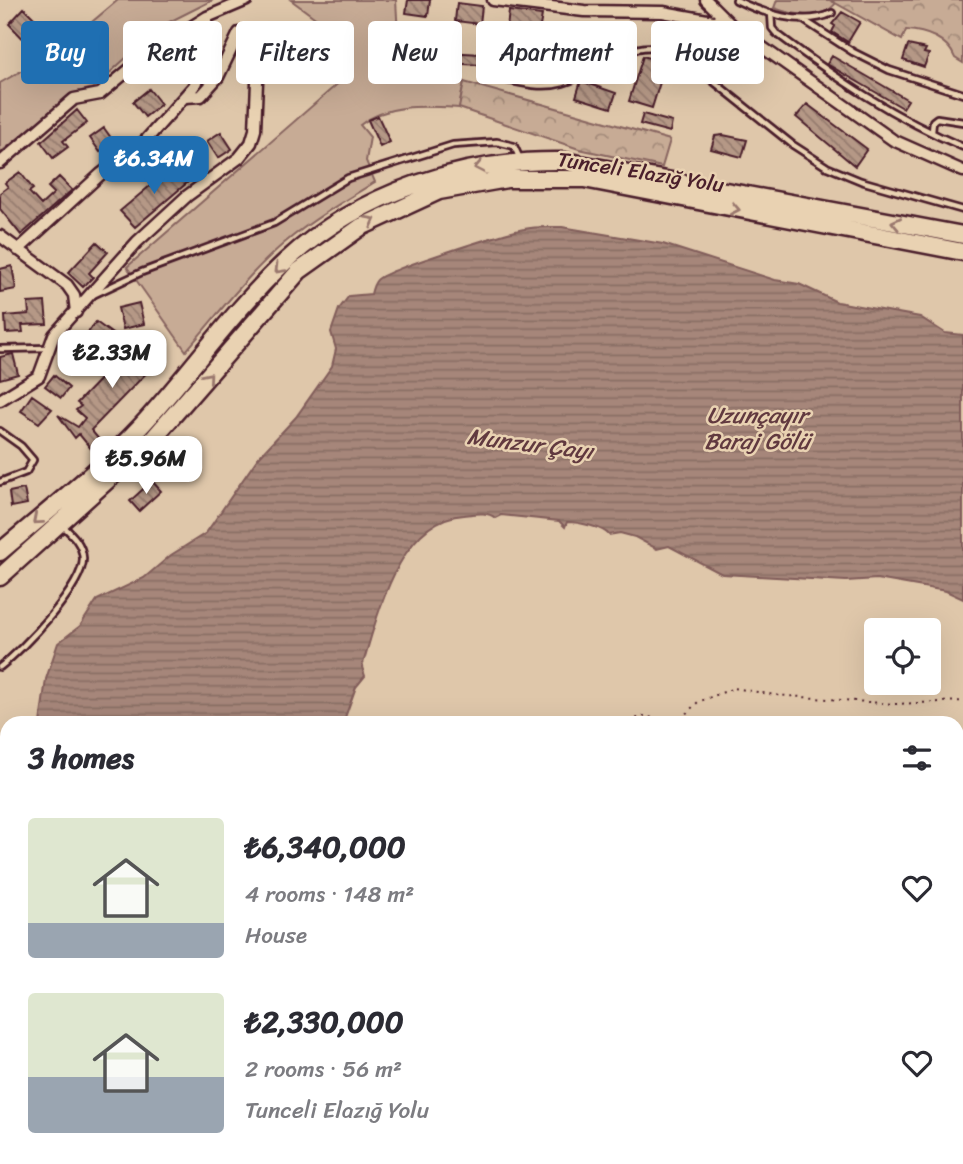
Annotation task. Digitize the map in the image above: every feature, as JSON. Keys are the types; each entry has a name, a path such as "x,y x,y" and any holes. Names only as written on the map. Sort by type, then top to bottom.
{"main road":[{"name":"Tunceli Elazığ Yolu","path":"0,552 124,443 268,280 306,244 374,203 428,179 486,166 564,161 963,235"},
{"name":"Tunceli Elazığ Yolu","path":"0,577 152,441 299,271 361,227 439,191 507,179 584,180 963,252"}],"street":[{"path":"0,163 71,102 105,91 142,58 207,17 247,0"},
{"path":"493,0 584,11 663,12 714,21"},
{"path":"706,0 728,21"},
{"path":"18,250 101,174 145,141 185,97 202,69 207,17"},
{"path":"0,400 39,376 54,335 149,230 195,190 239,158 251,143 255,130 257,82 256,51 249,34 239,33 218,78 201,96 185,97"},
{"path":"764,48 893,140 963,171"},
{"path":"0,236 66,285 74,295 76,312"}],"lane":[{"path":"736,0 771,13 802,19 853,52 888,70 963,94"},
{"path":"771,13 772,28 862,95 963,147"},
{"path":"802,19 832,13"},
{"path":"637,49 649,45 665,47 683,57 793,145 827,167 861,181 963,210"},
{"path":"527,84 554,84"},
{"path":"932,133 931,127 937,118 963,122"},
{"path":"90,296 142,272 274,223 348,178 417,155 453,145 497,142 514,146 520,162"},
{"path":"0,349 48,348"},
{"path":"0,431 21,446 33,460 26,472 0,482"},
{"path":"0,667 65,596 82,568 79,544 60,523"}],"path":[{"path":"683,716 698,702 734,688 775,695 895,704 963,701"}],"green space":[{"path":"118,0 213,0 171,21 123,21 123,61 109,73 109,21 93,21"},
{"path":"291,0 396,0 397,21 368,21 368,84 464,82 459,108 395,109 360,125 370,137 366,161 375,182 313,221 278,249 237,291 186,351 127,267 337,84 354,84 354,21 320,21"},
{"path":"777,0 830,0 836,3 823,12 807,15 774,8"},
{"path":"830,0 963,0 963,63 935,37 906,30 902,40"},
{"path":"21,71 21,84 97,84 93,88 74,93 0,153 0,83"},
{"path":"464,82 670,140 662,167 579,149 459,108"}],"water":[{"name":"Uzunçayır Baraj Gölü","path":"538,227 562,227 663,244 775,280 799,284 837,302 920,317 945,333 963,335 963,599 946,591 877,579 846,581 722,574 669,546 657,549 635,537 620,533 609,535 584,524 567,522 565,527 559,521 501,515 495,518 485,514 464,515 442,521 423,533 407,551 384,597 362,667 365,676 356,687 346,716 41,716 46,679 58,643 80,626 97,600 144,578 171,555 206,533 258,458 296,417 332,366 336,349 331,332 339,309 349,296 371,294 376,281 401,268 494,237"}],"building":[{"path":"408,0 430,0 428,16 406,13"},
{"path":"457,3 482,6 480,21 476,21 476,24 455,21"},
{"path":"24,8 37,21 21,21 21,37 9,24"},
{"path":"509,11 542,15 541,21 508,21"},
{"path":"842,12 860,22 848,42 832,32 835,26 832,24"},
{"path":"908,45 926,49 924,53 929,54 924,67 903,60"},
{"path":"462,53 476,54 476,65 462,64"},
{"path":"643,56 651,58 651,84 659,84 652,108 629,101 634,84 637,84"},
{"path":"832,56 908,100 903,108 827,64"},
{"path":"580,84 590,84 616,93 611,108 576,97"},
{"path":"149,89 161,104 145,117 133,102"},
{"path":"807,104 867,149 855,166 796,117"},
{"path":"77,110 87,123 63,141 68,147 53,158 41,142"},
{"path":"643,114 672,122 670,132 640,124"},
{"path":"378,116 390,142 380,147 368,120"},
{"path":"104,128 114,142 100,152 90,138"},
{"path":"221,132 232,149 218,158 207,141"},
{"path":"715,136 747,140 742,157 711,149"},
{"path":"175,165 188,182 135,227 120,211"},
{"path":"20,172 33,189 29,192 41,205 54,193 48,187 59,177 72,190 21,235 0,209 0,193 8,187 5,183"},
{"path":"97,242 108,252 89,273 93,277 83,287 68,273"},
{"path":"12,266 16,289 0,292 0,269"},
{"path":"45,302 47,324 22,325 23,332 6,333 5,316 29,314 28,303"},
{"path":"139,303 144,324 123,329 118,308"},
{"path":"96,322 115,336 99,357 80,343"},
{"path":"141,337 161,358 91,430 101,442 92,450 79,434 75,438 58,415 78,427 85,418 76,410 81,406 77,403"},
{"path":"13,354 18,374 0,379 0,357"},
{"path":"54,375 69,388 61,398 45,386"},
{"path":"32,395 52,409 39,423 21,411"},
{"path":"152,481 161,491 139,511 130,501"},
{"path":"24,489 27,504 11,507 9,492"}],"water label":[{"name":"Munzur Çayı","path":"530,444"}]}
